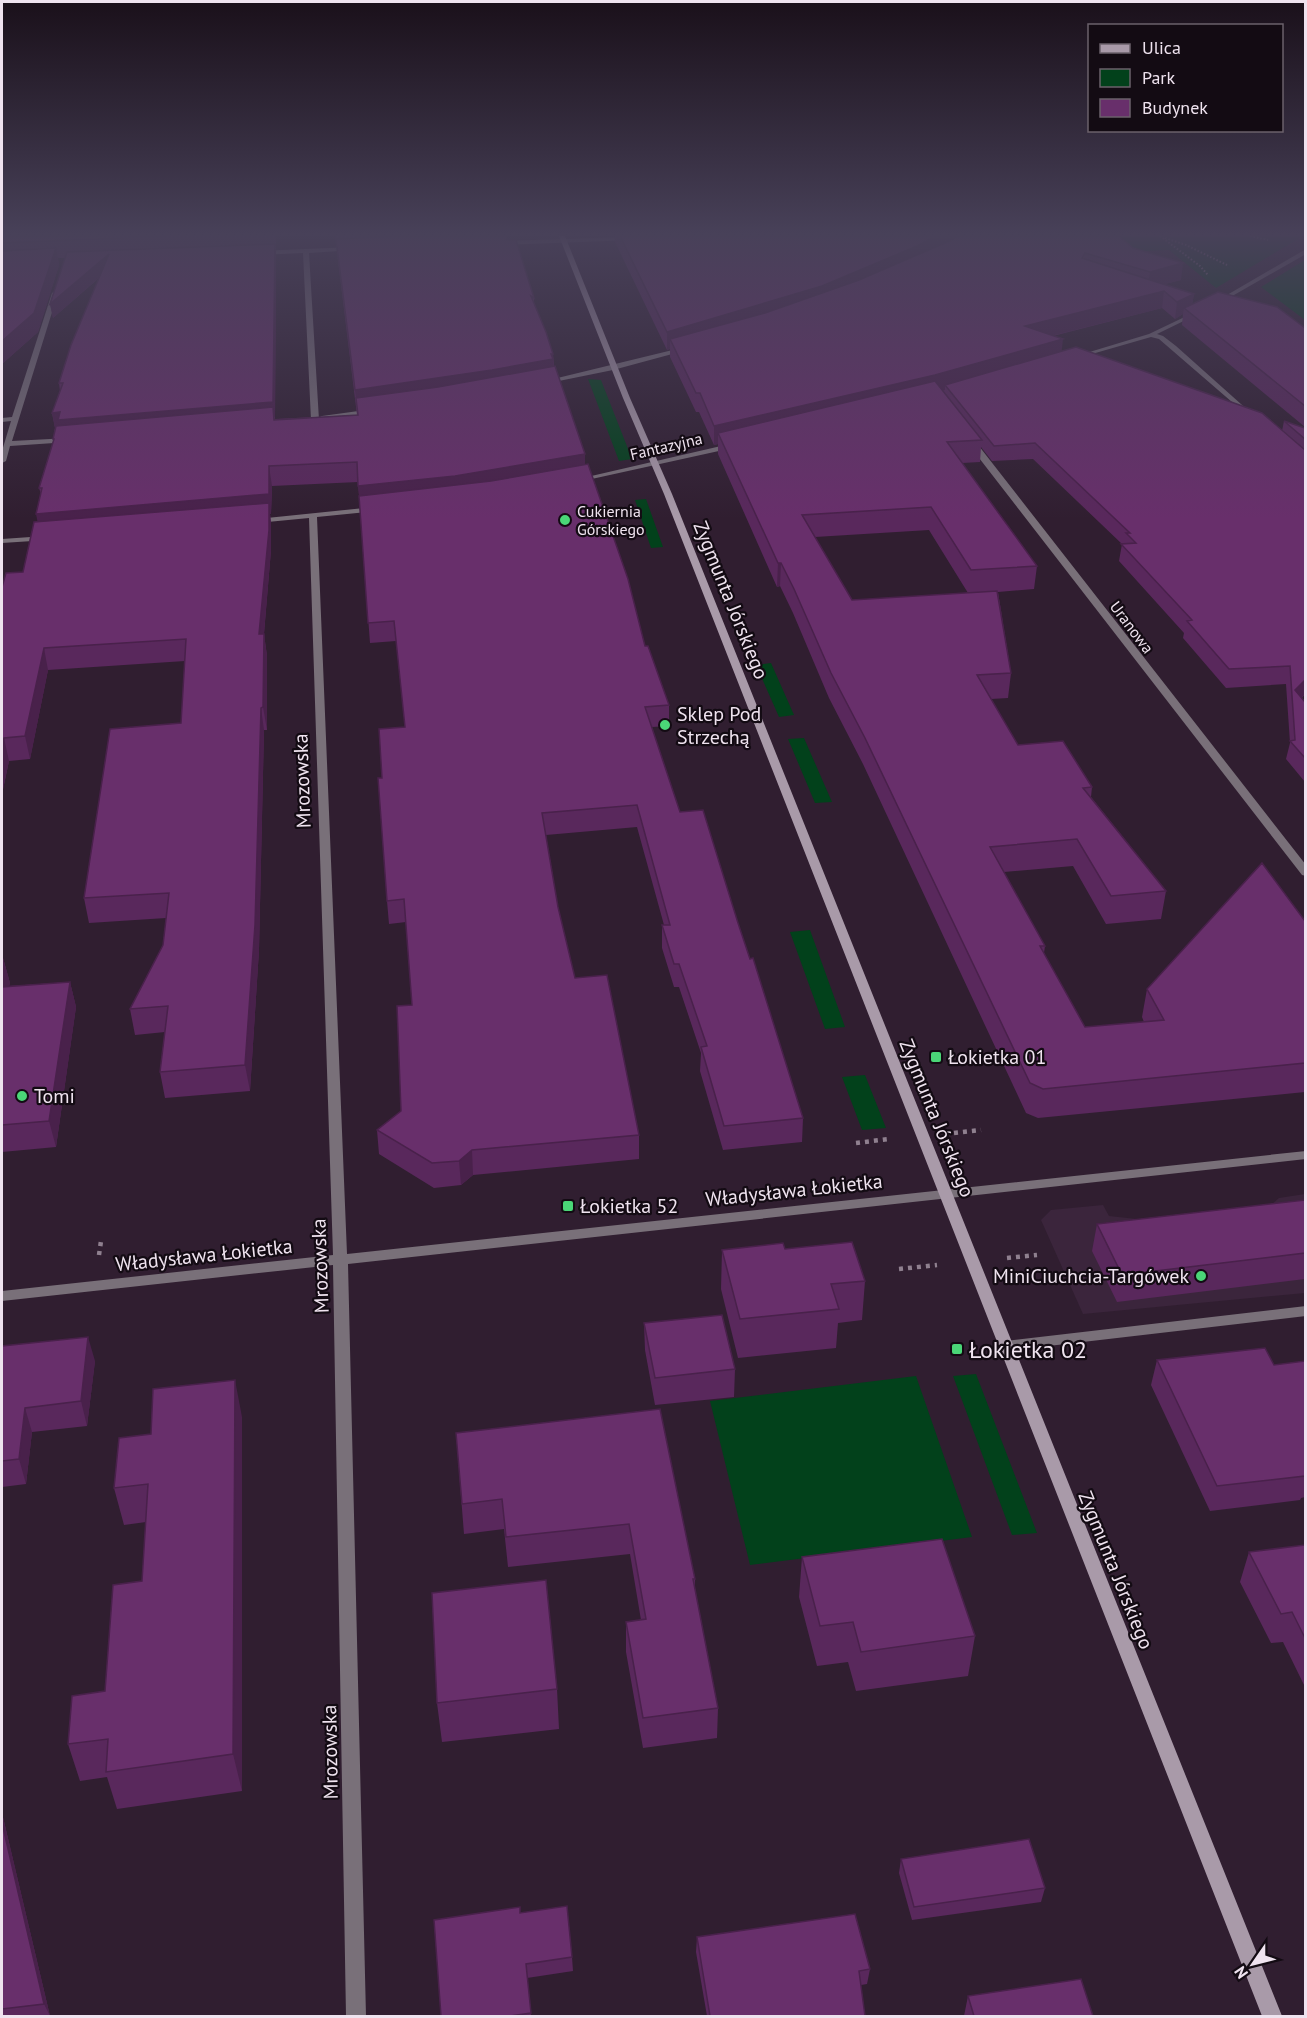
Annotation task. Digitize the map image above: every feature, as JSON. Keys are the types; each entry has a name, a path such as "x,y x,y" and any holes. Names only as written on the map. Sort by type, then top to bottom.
{"street":[{"path":"2,461 43,330"},
{"path":"310,330 315,420"},
{"name":"Zygmunta Jórskiego","path":"598,330 652,463 673,506 1272,2016"},
{"path":"1068,359 1161,330"},
{"path":"1151,335 1161,338 1174,347 1257,422"},
{"path":"531,385 613,368 690,348"},
{"path":"303,421 384,409"},
{"path":"2,420 14,419"},
{"name":"Uranowa","path":"965,434 1305,873"},
{"path":"7,444 81,439"},
{"name":"Fantazyjna","path":"569,481 740,443"},
{"path":"249,521 388,507"},
{"name":"Mrozowska","path":"313,515 340,1260 356,2016"},
{"path":"2,541 60,537"},
{"name":"Władysława Łokietka","path":"2,1296 1305,1155"},
{"path":"1006,1346 1305,1311"}],"path":[{"path":"952,1133 981,1130"},
{"path":"856,1143 889,1139"},
{"path":"98,1259 101,1241"},
{"path":"1007,1258 1037,1255"},
{"path":"899,1269 937,1265"}],"shaded area":[{"path":"1305,1194 1305,1293 1083,1314 1041,1220 1051,1210 1103,1205 1109,1216 1155,1221 1271,1205 1279,1198"}],"green space":[{"path":"588,379 601,380 632,459 619,461"},
{"path":"646,499 663,547 651,548 635,500"},
{"path":"771,663 794,715 779,717 756,665"},
{"path":"804,738 832,802 815,803 788,739"},
{"path":"810,930 845,1027 825,1029 790,932"},
{"path":"865,1075 886,1128 862,1130 842,1077"},
{"path":"976,1374 1037,1533 1012,1535 953,1376"},
{"path":"916,1376 972,1537 750,1565 710,1401"}],"building":[{"path":"2,330 14,330 2,341"},
{"path":"77,330 274,330 273,402 58,420 60,412 52,413 63,383 59,383"},
{"path":"347,330 545,330 553,354 551,354 553,359 355,390"},
{"path":"702,330 1037,330 1063,339 935,375 714,426 700,393 696,393 670,339"},
{"path":"1211,330 1305,330 1305,406"},
{"path":"1076,347 1262,413 1305,450 1305,680 1295,690 1305,702 1305,758 1290,741 1295,740 1290,666 1229,669 1187,621 1192,620 1121,544 1136,543 1126,533 1130,533 1035,443 994,446 945,385"},
{"path":"555,366 585,454 455,476 358,486 357,462 269,466 269,494 36,514 42,488 39,488 56,426 273,407 274,420 358,415 356,398 438,387"},
{"path":"935,381 982,440 947,442 1037,566 971,570 931,507 802,515 852,600 997,591 1011,673 977,675 1018,745 1063,741 1092,787 1083,788 1166,891 1111,896 1077,839 990,847 1045,946 1040,946 1085,1027 1164,1020 1147,989 1262,863 1305,921 1305,1063 1043,1089 1030,1083 865,738 831,673 794,589 781,563 778,563 718,433"},
{"path":"1284,421 1305,428 1305,439"},
{"path":"588,464 628,579 645,646 648,646 669,705 645,707 680,812 703,810 750,959 753,958 803,1118 724,1126 701,1047 707,1046 679,964 674,964 662,925 670,925 637,805 542,813 558,907 575,978 607,975 639,1135 472,1150 459,1161 432,1163 377,1130 401,1111 397,1006 412,1005 404,899 387,901 378,778 382,778 379,729 405,727 394,621 368,623 359,496 491,481"},
{"path":"269,503 269,530 259,634 264,634 263,707 261,708 255,925 245,1065 160,1072 168,1006 130,1009 163,945 169,893 84,898 110,729 181,723 186,639 44,648 25,736 4,738 2,747 2,587 6,573 23,572 34,522"},
{"path":"70,982 49,1121 2,1125 2,987"},
{"path":"1305,1200 1305,1253 1122,1275 1097,1224"},
{"path":"852,1242 865,1281 831,1284 839,1309 740,1319 722,1250 783,1243 785,1249"},
{"path":"722,1315 735,1369 655,1378 644,1323"},
{"path":"88,1337 81,1401 25,1408 19,1459 2,1461 2,1346"},
{"path":"1265,1348 1274,1365 1305,1361 1305,1476 1217,1486 1157,1360"},
{"path":"235,1380 233,1754 106,1772 108,1739 68,1744 72,1696 105,1691 113,1585 142,1581 148,1484 114,1488 119,1438 151,1434 153,1389"},
{"path":"660,1409 695,1579 693,1579 718,1708 643,1718 626,1622 646,1619 629,1524 506,1537 502,1499 462,1504 456,1433"},
{"path":"942,1539 975,1636 861,1652 853,1622 820,1626 802,1557"},
{"path":"1305,1545 1305,1638 1292,1612 1281,1614 1249,1552"},
{"path":"546,1580 557,1689 437,1703 432,1593"},
{"path":"2,1823 44,2004 2,2009"},
{"path":"1029,1839 1045,1888 914,1907 901,1859"},
{"path":"567,1906 572,1957 526,1964 531,2013 510,2016 441,2016 434,1920 520,1907 520,1913"},
{"path":"855,1914 870,1969 859,1971 865,2016 710,2016 697,1937"},
{"path":"1081,1979 1093,2016 974,2016 968,1996"}],"place":[{"name":"Cukiernia Górskiego","path":"565,520"},
{"name":"Sklep Pod Strzechą","path":"665,725"},
{"name":"Łokietka 01","path":"936,1057"},
{"name":"Tomi","path":"22,1096"},
{"name":"Łokietka 52","path":"568,1206"},
{"name":"MiniCiuchcia-Targówek","path":"1201,1276"},
{"name":"Łokietka 02","path":"957,1349"}]}
